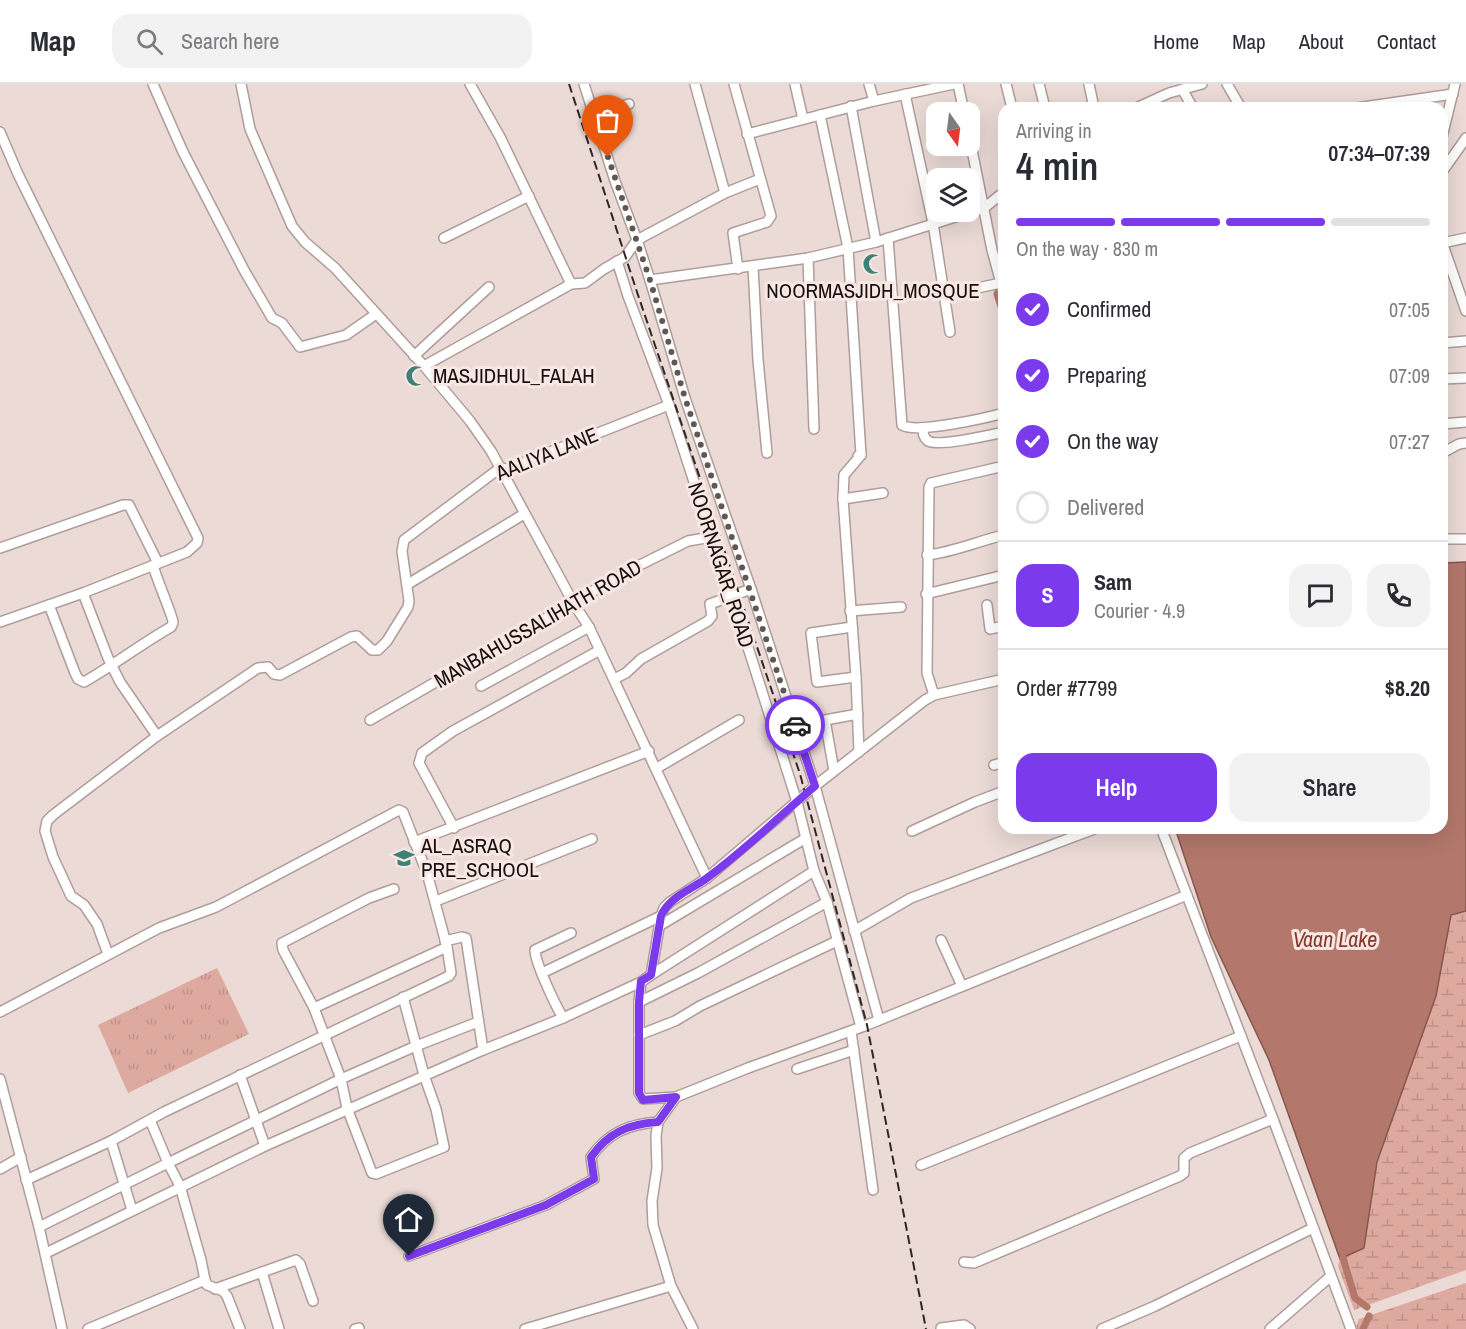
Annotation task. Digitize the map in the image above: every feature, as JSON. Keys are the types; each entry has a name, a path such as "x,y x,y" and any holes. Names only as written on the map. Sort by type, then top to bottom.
{"street":[{"path":"153,84 183,152 244,270 272,318 282,323 300,347 346,335 376,314"},
{"path":"241,84 250,129 292,226 304,242 335,268 424,366 470,421 500,468 574,604 589,627 707,878"},
{"path":"470,84 500,137 571,284"},
{"path":"584,84 650,280 685,398 751,589 815,786 879,1020"},
{"path":"695,84 726,193"},
{"path":"736,84 747,134 771,218 767,222 733,233 738,269"},
{"path":"795,84 803,118"},
{"path":"869,84 874,100"},
{"path":"747,134 874,100 954,84"},
{"path":"958,84 962,102"},
{"path":"1006,84 1010,102"},
{"path":"1039,84 1044,102"},
{"path":"1089,84 1093,102"},
{"path":"1149,102 1168,89 1182,89 1202,84"},
{"path":"1227,84 1238,102"},
{"path":"1182,89 1190,102"},
{"path":"1387,102 1454,89 1448,108"},
{"path":"905,94 933,223 950,333"},
{"path":"1157,98 1159,102"},
{"path":"594,114 629,104"},
{"path":"851,106 876,242"},
{"path":"820,115 848,248 860,455 844,474 843,499 859,752"},
{"path":"0,132 18,174 198,538 197,543 187,552 83,593 0,622"},
{"path":"1448,164 1466,138"},
{"path":"973,156 998,272"},
{"path":"424,366 571,284 585,283 627,254 637,240 726,193 760,179"},
{"path":"444,238 529,196"},
{"path":"650,280 808,258 876,242 984,208 998,197"},
{"path":"888,238 902,425 906,428 922,428 998,415"},
{"path":"1448,241 1466,238"},
{"path":"992,249 998,248"},
{"path":"808,258 814,429"},
{"path":"1448,259 1466,311"},
{"name":"NOORNAGAR_ROAD","path":"617,261 669,405 797,802 814,871 826,902 861,1027"},
{"path":"753,267 758,360 767,453"},
{"path":"944,295 998,285"},
{"path":"414,356 489,287"},
{"path":"1448,343 1466,342"},
{"path":"1448,379 1466,378"},
{"name":"AALIYA LANE","path":"408,584 402,550 404,540 500,468 507,470 669,405"},
{"path":"1448,424 1466,422"},
{"path":"922,428 924,437 929,442 958,441 998,433"},
{"path":"1448,450 1466,443"},
{"path":"934,696 927,673 926,594 929,487 931,483 998,467"},
{"path":"843,499 883,493"},
{"path":"0,548 123,505 129,505 155,564 173,622 171,627 84,682 78,679 49,605"},
{"path":"108,954 97,924 84,905 71,896 53,857 45,826 53,815 157,736 258,668 268,667 274,674 280,675 351,637 357,636 372,650 378,650 387,641 408,607 408,584 524,514"},
{"path":"927,555 947,553 998,536"},
{"name":"MANBAHUSSALIHATH ROAD","path":"370,720 626,572 688,541 711,537"},
{"path":"1448,539 1466,539"},
{"path":"926,594 998,576"},
{"path":"614,679 626,673 641,659 708,621 712,616 710,604 751,589"},
{"path":"83,593 120,682 157,736"},
{"path":"987,605 990,629 998,627"},
{"path":"850,611 901,607"},
{"path":"482,686 589,627"},
{"path":"852,627 811,633 817,682 856,677"},
{"path":"454,828 419,762 422,753 453,731 600,650"},
{"path":"651,975 661,916 664,908 670,902 707,878 815,786 925,700 998,680"},
{"path":"834,771 825,720 858,714"},
{"path":"657,768 739,720"},
{"path":"414,842 649,751"},
{"path":"912,831 998,793"},
{"path":"0,1012 159,928 216,907 399,810 403,812 436,901 451,973 449,976 240,1075 111,1141 26,1180"},
{"path":"854,932 911,898 1081,834"},
{"path":"1163,834 1242,1036 1351,1329"},
{"path":"659,926 806,838"},
{"path":"436,901 592,839"},
{"path":"46,1253 180,1186 346,1108 563,1018 641,981 814,871"},
{"path":"394,889 369,898 282,943 283,950 314,1008 341,1078 346,1108 372,1173 380,1174 443,1149 444,1143 436,1109 424,1075 403,997"},
{"path":"641,981 639,1093 643,1100 676,1097 879,1020 1187,895"},
{"path":"639,1002 698,973 826,902"},
{"path":"542,973 661,916"},
{"path":"563,1018 534,954 535,950 571,933"},
{"path":"314,1008 462,937 466,938 483,1050"},
{"path":"941,940 962,986"},
{"path":"639,1035 675,1021 700,1006 837,941"},
{"path":"39,1227 341,1078 478,1022"},
{"path":"851,1031 873,1190"},
{"path":"921,1164 1242,1036"},
{"path":"815,1044 821,1060"},
{"path":"797,1069 854,1050"},
{"path":"240,1075 265,1146"},
{"path":"0,1079 2,1096 21,1157 46,1253 62,1329"},
{"path":"676,1097 658,1122 657,1168 652,1201 653,1225 671,1286 693,1329"},
{"path":"964,1262 975,1263 1180,1176 1184,1173 1184,1158 1190,1153 1273,1119"},
{"path":"150,1120 180,1186 201,1260 204,1281 207,1285 223,1291 227,1296 240,1329"},
{"path":"409,1256 546,1205 594,1179 591,1157 602,1142 624,1128 658,1122"},
{"path":"111,1141 132,1210"},
{"path":"0,1168 21,1157"},
{"path":"1102,1329 1155,1306 1314,1228"},
{"path":"215,1288 298,1260 313,1301"},
{"path":"262,1272 279,1329"},
{"path":"1270,1329 1331,1276"},
{"path":"88,1329 204,1281"},
{"path":"525,1329 671,1286"},
{"path":"941,1328 964,1325 970,1329"}],"green space":[{"path":"1466,911 1466,1270 1354,1310 1338,1266 1340,1259 1364,1247 1377,1162 1436,996 1451,915"},
{"path":"217,968 249,1034 128,1093 98,1025"},
{"path":"1466,1283 1466,1329 1357,1329 1356,1327 1359,1319"}],"water":[{"name":"Vaan Lake","path":"1466,562 1466,911 1451,915 1436,996 1377,1162 1364,1248 1340,1259 1269,1060 1211,937 1177,834 1448,834 1448,563"}],"waterway":[{"path":"998,292 998,297"},
{"path":"1343,1258 1355,1298 1367,1307"},
{"path":"1363,1329 1369,1316"}],"railway":[{"path":"569,84 800,774 867,1025 926,1329"}],"way so far":[{"path":"608,157 650,280 685,398 795,725"}],"place":[{"name":"NOORMASJIDH_MOSQUE","path":"873,264"},
{"name":"MASJIDHUL_FALAH","path":"416,376"},
{"name":"AL_ASRAQ PRE_SCHOOL","path":"404,858"}],"route":[{"path":"409,1256 546,1205 594,1179 591,1157 602,1142 624,1128 658,1122 667,1110 676,1097 643,1100 639,1093 641,981 651,975 661,916 664,908 670,902 707,878 815,786 795,725"}]}
